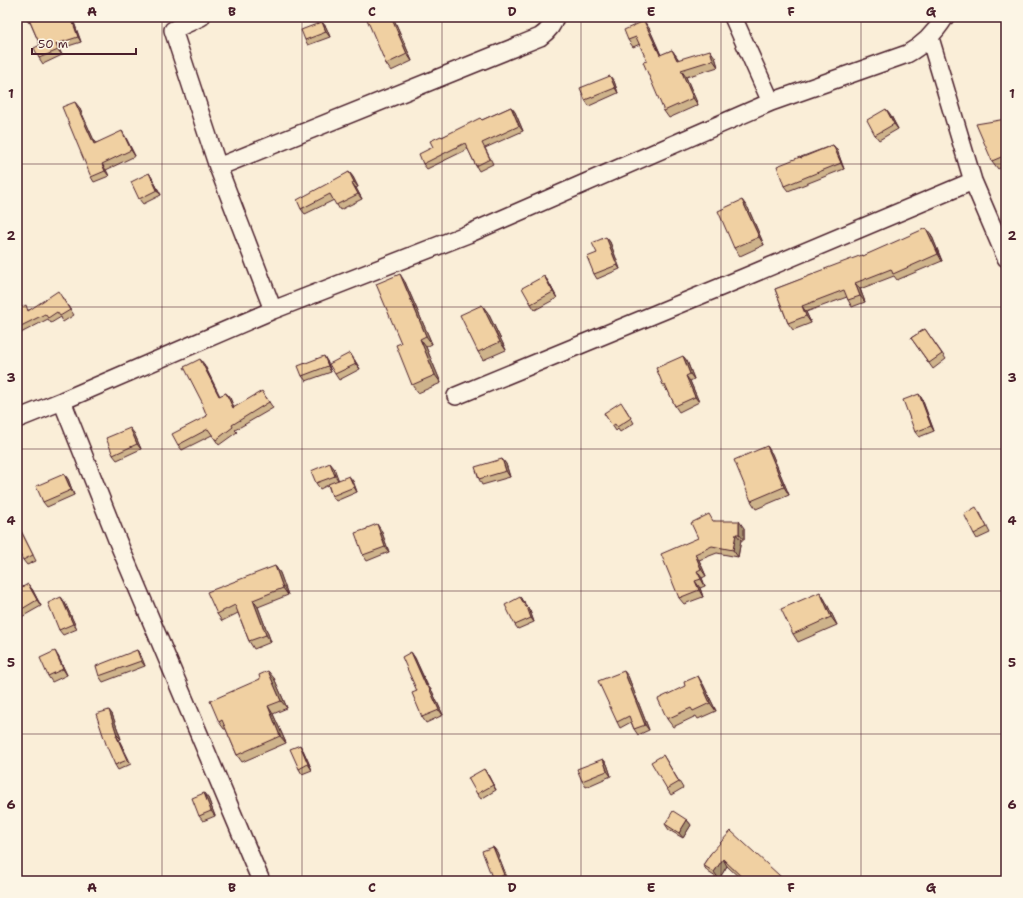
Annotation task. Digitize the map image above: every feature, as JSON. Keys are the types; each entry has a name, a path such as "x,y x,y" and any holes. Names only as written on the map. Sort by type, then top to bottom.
{"street":[{"path":"201,17 173,30 218,167 274,310"},
{"path":"218,167 540,37 551,27 554,17"},
{"path":"733,17 771,102"},
{"path":"17,419 274,310 468,234 771,102 898,58 915,49 930,38 945,17"},
{"path":"930,38 973,181 1006,258"},
{"path":"456,396 973,181"},
{"path":"62,401 118,542 261,881"}],"building":[{"path":"28,17 71,17 78,37 56,44 58,50 39,58 34,48 40,45"},
{"path":"366,17 391,17 407,54 386,64"},
{"path":"644,21 660,55 672,50 677,60 710,50 713,60 681,70 693,98 664,111 643,62 647,61 636,37 628,40 624,30"},
{"path":"322,22 326,32 305,40 301,30"},
{"path":"610,76 615,88 585,100 580,88"},
{"path":"75,102 94,144 122,131 131,150 102,164 105,171 91,177 62,107"},
{"path":"511,107 519,126 482,143 490,159 476,166 465,143 423,164 419,154 433,147 430,141 441,136 442,137 480,118 482,120"},
{"path":"886,109 894,124 875,135 867,120"},
{"path":"1006,119 1006,155 992,161 976,124"},
{"path":"833,145 841,163 784,186 777,166"},
{"path":"349,172 354,182 352,183 358,194 336,205 330,194 301,209 297,200"},
{"path":"149,173 157,190 139,199 131,182"},
{"path":"742,200 759,237 734,248 718,211"},
{"path":"926,228 938,254 893,274 891,269 855,283 860,296 848,300 844,290 802,306 806,316 788,323 775,289 862,255 863,256"},
{"path":"606,237 617,265 594,274 587,257 597,253 592,243"},
{"path":"400,274 426,336 420,339 435,375 412,385 396,345 401,343 376,284"},
{"path":"544,276 553,292 531,304 522,288"},
{"path":"58,291 70,310 60,316 57,312 48,318 45,314 17,328 17,310 26,305 28,311"},
{"path":"482,305 500,342 478,352 460,315"},
{"path":"925,329 942,354 929,363 911,338"},
{"path":"350,353 356,364 335,374 329,364"},
{"path":"324,356 328,366 302,376 298,366"},
{"path":"683,356 690,374 686,376 695,397 675,406 665,384 663,385 656,368"},
{"path":"200,359 219,396 226,393 233,408 262,391 269,402 232,425 233,427 216,440 208,429 178,445 172,434 207,416 203,404 184,367"},
{"path":"919,394 931,426 915,432 903,400"},
{"path":"621,402 631,418 617,427 615,424 612,426 604,413"},
{"path":"130,428 137,444 113,455 106,438"},
{"path":"767,446 784,487 751,501 734,460"},
{"path":"502,459 506,471 479,479 475,467"},
{"path":"330,463 335,476 316,483 311,471"},
{"path":"64,474 71,490 43,502 36,486"},
{"path":"349,476 354,487 332,496 328,484"},
{"path":"976,507 987,527 974,534 964,514"},
{"path":"709,514 713,521 739,521 739,534 736,534 733,550 712,546 695,554 701,569 697,571 701,579 695,581 699,590 679,598 661,554 698,538 691,523"},
{"path":"377,524 385,547 363,555 355,533"},
{"path":"20,529 33,555 23,560 17,548 17,530"},
{"path":"275,566 283,588 253,600 266,635 249,641 235,605 217,614 207,592"},
{"path":"28,584 37,600 17,612 17,590"},
{"path":"820,592 831,617 793,634 781,609"},
{"path":"61,597 73,624 59,630 48,603"},
{"path":"520,597 527,607 531,618 515,625 505,605"},
{"path":"137,650 141,661 99,676 96,666"},
{"path":"55,651 63,669 48,676 40,658"},
{"path":"411,652 426,686 428,686 439,710 422,717 412,693 417,691 402,657"},
{"path":"268,671 281,701 268,706 280,736 237,755 222,720 219,722 210,701 260,679 259,675"},
{"path":"624,671 645,725 634,729 629,716 617,722 598,681"},
{"path":"698,676 710,703 693,711 691,708 667,719 658,699 685,686 684,682"},
{"path":"109,710 116,735 127,760 115,765 107,747 96,714"},
{"path":"300,745 308,764 299,769 290,749"},
{"path":"663,755 679,782 667,789 651,762"},
{"path":"603,759 607,771 582,781 577,769"},
{"path":"484,769 493,785 477,794 468,778"},
{"path":"204,793 211,811 199,816 192,798"},
{"path":"673,811 687,820 679,833 665,824"},
{"path":"731,831 780,876 775,881 761,881 758,877 754,881 746,881 723,859 714,872 703,865 711,853"},
{"path":"493,847 504,875 493,880 482,851"}]}
